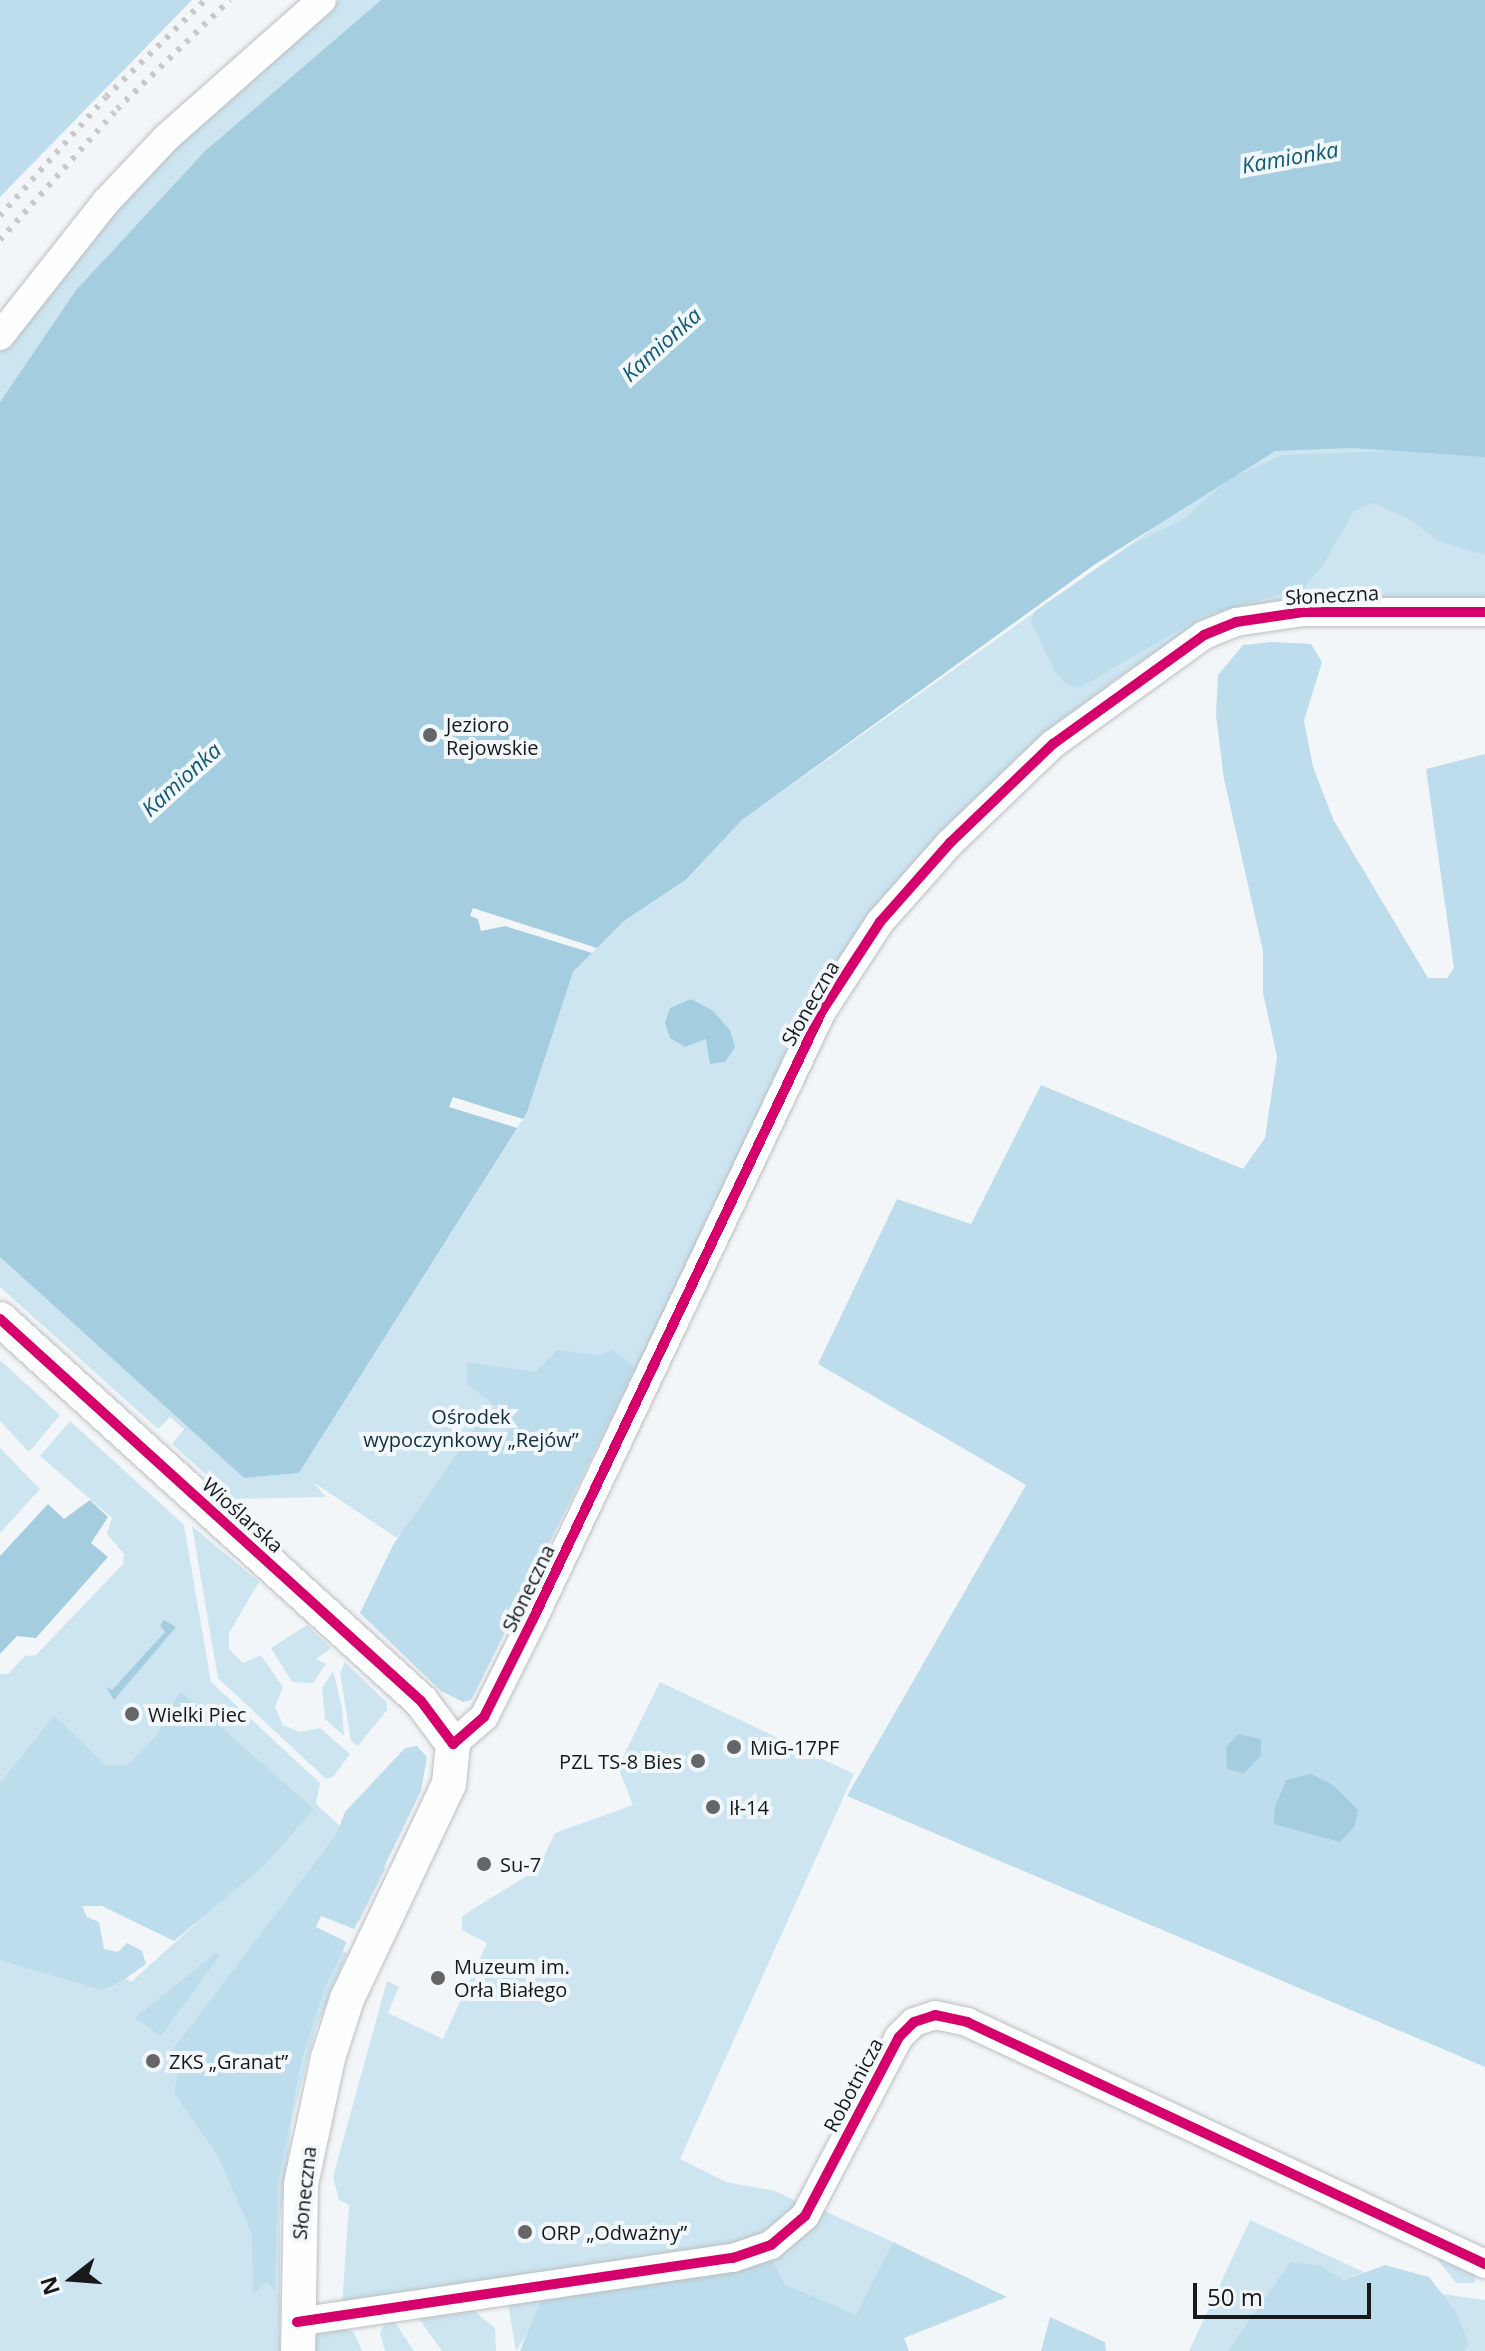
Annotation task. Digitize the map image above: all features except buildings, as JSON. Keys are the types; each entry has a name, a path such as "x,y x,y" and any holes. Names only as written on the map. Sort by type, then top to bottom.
{"street":[{"path":"0,336 106,202 156,149 322,0"},
{"name":"Słoneczna","path":"298,2336 301,2184 328,2058 347,1999 449,1784 453,1744 484,1717 822,1011 880,922 950,843 1053,744 1204,635 1236,622 1303,612 1485,612"},
{"name":"Wioślarska","path":"0,1319 421,1701 453,1744"},
{"name":"Robotnicza","path":"298,2336 733,2258 771,2245 805,2216 899,2037 914,2022 935,2015 967,2022 1485,2264"}],"green space":[{"path":"339,0 381,0 205,151 76,290 0,402 0,352 26,314 189,129"},
{"name":"Ośrodek wypoczynkowy „Rejów”","path":"1350,446 1427,449 1485,463 1485,600 1206,622 1176,638 1112,682 969,812 871,914 807,1008 643,1356 474,1695 373,1607 401,1533 397,1538 313,1482 326,1497 233,1499 172,1444 184,1429 170,1417 158,1429 0,1287 0,1257 244,1478 299,1473 527,1114 573,972 624,921 687,880 742,820 1160,523 1272,451"},
{"path":"0,1360 60,1415 29,1452 0,1421"},
{"name":"ZKS „Granat”","path":"70,1421 184,1525 211,1682 320,1783 316,1804 386,1868 359,1922 314,1901 301,1932 347,1953 316,2028 292,2120 280,2221 280,2351 0,2351 0,1879 131,1982 243,1881 181,1691 156,1737 128,1765 106,1765 54,1715 0,1783 0,1674 8,1674 25,1656 36,1655 123,1564 124,1554 107,1534 112,1518 40,1456"},
{"path":"0,1448 40,1489 0,1533"},
{"path":"192,1526 259,1582 229,1633 229,1649 243,1663 261,1655 283,1687 275,1707 283,1725 300,1732 320,1728 350,1754 333,1777 326,1779 218,1678"},
{"path":"307,1625 331,1648 316,1659 326,1664 313,1683 292,1682 271,1648"},
{"path":"345,1662 387,1703 387,1710 358,1746 351,1741 340,1673"},
{"path":"333,1671 342,1708 344,1736 325,1719 322,1688"},
{"path":"660,1682 854,1774 680,2159 726,2182 775,2191 800,2203 789,2220 752,2242 342,2306 349,2205 339,2200 333,2177 387,1981 399,1987 388,2013 443,2039 487,1943 462,1930 462,1916 538,1869 555,1833 633,1805 618,1767"},
{"path":"820,2209 893,2242 856,2316 785,2284 771,2257"},
{"path":"1250,2220 1364,2272 1345,2280 1319,2265 1290,2262 1227,2351 1189,2351"},
{"path":"1428,2247 1474,2268 1475,2283 1456,2283"},
{"path":"1442,2294 1485,2300 1485,2351 1465,2351 1469,2344 1458,2314"},
{"path":"542,2297 531,2328 516,2351 508,2304"},
{"path":"473,2310 495,2328 496,2351 442,2351 417,2316"},
{"path":"386,2321 394,2321 414,2351 385,2351 380,2333"},
{"path":"333,2326 354,2332 362,2351 312,2351 316,2335"}],"shaded area":[{"path":"0,0 192,0 0,197"},
{"path":"1391,451 1485,456 1485,555 1438,541 1411,520 1373,503 1354,511 1322,567 1303,588 1205,615 1079,688 1067,685 1055,672 1031,622 1035,611 1130,546 1185,518 1229,479 1283,455"},
{"path":"1271,642 1311,644 1322,662 1304,721 1313,767 1334,821 1428,978 1447,978 1454,968 1426,769 1485,754 1485,2067 847,1796 1026,1485 818,1364 897,1199 971,1224 1041,1085 1243,1169 1265,1138 1277,1057 1263,993 1263,951 1224,779 1216,715 1218,675 1243,645"},
{"path":"557,1350 598,1355 613,1350 635,1367 471,1700 463,1702 441,1691 360,1613 393,1545 479,1423 501,1439 515,1421 467,1384 467,1362 535,1372"},
{"path":"180,1691 314,1809 265,1865 174,1941 102,1906 82,1906 87,1917 99,1922 104,1949 118,1952 127,1943 142,1951 146,1964 122,1981 102,1990 0,1960 0,1783 54,1715 106,1765 128,1765 156,1736"},
{"path":"417,1746 427,1757 421,1791 354,1929 321,1916 316,1927 347,1942 325,1987 302,2058 278,2184 275,2291 267,2282 253,2294 252,2234 218,2156 174,2093 178,2073 171,2052 336,1835 345,1812 405,1748"},
{"path":"217,1952 220,1955 161,2036 135,2018"},
{"path":"893,2242 1007,2297 904,2338 909,2351 520,2351 542,2297 771,2257 785,2284 856,2315"},
{"path":"1290,2262 1319,2265 1345,2280 1385,2265 1429,2277 1458,2314 1469,2344 1465,2351 1227,2351"},
{"path":"1050,2317 1105,2342 1106,2351 1041,2351"}],"water":[{"name":"Jezioro Rejowskie","path":"381,0 1485,0 1485,457 1351,448 1275,451 1094,565 742,820 686,880 624,921 573,972 527,1113 299,1473 244,1478 0,1257 0,402 76,290 205,151"},
{"path":"691,999 712,1010 730,1030 735,1047 725,1062 710,1064 706,1039 685,1047 670,1038 665,1023 670,1008"},
{"path":"90,1500 108,1517 91,1543 108,1557 36,1638 17,1636 0,1654 0,1556 48,1504 64,1519"},
{"path":"164,1620 176,1627 114,1700 106,1687 112,1690 165,1632 160,1625"},
{"path":"1238,1734 1261,1739 1261,1756 1244,1773 1227,1769 1226,1747"},
{"path":"1311,1774 1333,1785 1358,1810 1355,1826 1340,1842 1274,1824 1275,1807 1286,1780"}],"pier":[{"path":"473,908 597,948 592,953 505,926 481,931 478,919 470,916"},
{"path":"453,1097 523,1119 517,1128 449,1107"}],"railway":[{"path":"0,216 106,97 205,0"},
{"path":"0,240 117,109 230,0"}],"cycle path":[{"path":"0,1319 421,1701 453,1744 484,1717 822,1011 880,922 950,843 1053,744 1204,635 1236,622 1303,612 1485,612"},
{"path":"297,2322 733,2258 771,2245 805,2216 899,2037 914,2022 935,2015 967,2022 1485,2264"}],"place":[{"name":"Jezioro Rejowskie","path":"430,735"},
{"name":"Wielki Piec","path":"132,1714"},
{"name":"MiG-17PF","path":"734,1747"},
{"name":"PZL TS-8 Bies","path":"698,1761"},
{"name":"Ił-14","path":"713,1807"},
{"name":"Su-7","path":"484,1864"},
{"name":"Muzeum im. Orła Białego","path":"438,1978"},
{"name":"ZKS „Granat”","path":"153,2061"},
{"name":"ORP „Odważny”","path":"525,2232"}],"water label":[{"name":"Kamionka","path":"1290,157"},
{"name":"Kamionka","path":"661,344"},
{"name":"Kamionka","path":"181,779"}]}
